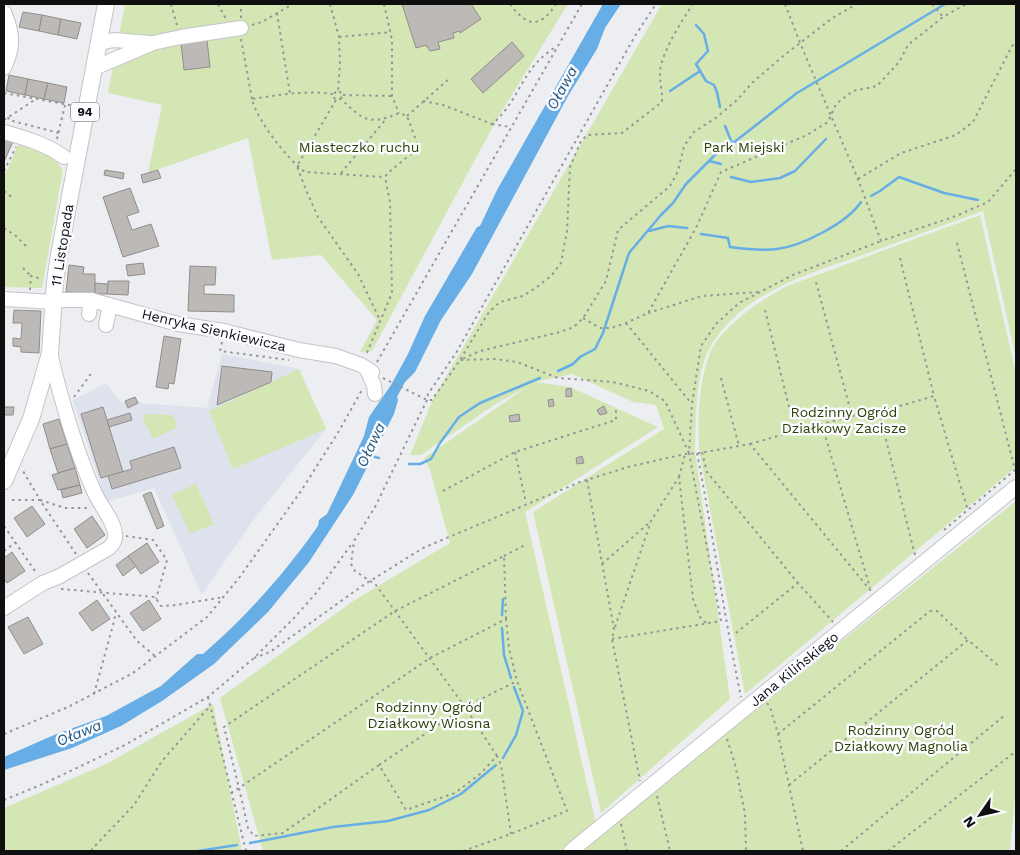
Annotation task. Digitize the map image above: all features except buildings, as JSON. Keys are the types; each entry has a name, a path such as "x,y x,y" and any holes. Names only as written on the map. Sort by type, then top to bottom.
{"main road":[{"name":"11 Listopada","path":"4,481 31,419 50,353 59,256 106,4"}],"street":[{"path":"4,68 12,47 8,7"},
{"path":"94,68 153,43 236,29"},
{"path":"98,43 114,40 153,43"},
{"path":"4,132 29,139 60,153"},
{"name":"Henryka Sienkiewicza","path":"4,298 54,302 62,300 91,300 178,324 224,331 299,350 336,356 368,370"},
{"path":"89,314 91,300"},
{"path":"106,325 110,305"},
{"path":"4,608 112,545 115,534 87,474 62,400 50,353"},
{"path":"368,370 375,394"},
{"name":"Jana Kilińskiego","path":"571,851 747,708 970,516 1016,487"}],"path":[{"path":"171,4 181,37"},
{"path":"218,4 241,39 256,113 297,166 318,217 358,274 381,321"},
{"path":"236,29 262,22 293,4"},
{"path":"330,4 339,37 338,91"},
{"path":"384,4 391,32 392,96 399,113"},
{"path":"510,4 519,16 528,21 535,22 542,20 549,14 556,4"},
{"path":"4,734 94,694 133,673 207,617 224,597 271,535 339,431 368,370 582,4"},
{"path":"4,800 125,745 208,697 254,658 317,592 354,541 375,507 427,400 428,394 456,353 635,36 656,4"},
{"path":"368,370 422,398 432,400 460,360 488,312 500,302 523,296 551,276 561,263 566,231 570,168 581,141 588,135 622,132 662,102 661,62 684,17 693,4"},
{"path":"785,4 858,179 881,241"},
{"path":"460,360 480,351 574,327 583,318 606,281 618,230 670,186 678,171 684,146 694,132 717,118 752,83 800,43 831,19 857,4"},
{"path":"932,4 943,17"},
{"path":"648,313 696,228 720,172 807,135 828,122 836,104 853,91 877,86 899,62 908,45 943,17 966,4"},
{"path":"277,13 290,94"},
{"path":"339,37 391,32"},
{"path":"858,179 901,153 956,136 973,122 1012,46 1016,43"},
{"path":"492,124 502,116 534,66 544,55 558,45"},
{"path":"407,116 450,78"},
{"path":"252,98 290,94 333,94 338,91"},
{"path":"338,91 343,95 392,96"},
{"path":"4,93 77,107"},
{"path":"333,94 336,100"},
{"path":"341,99 343,95"},
{"path":"4,120 36,99"},
{"path":"297,166 336,100 341,99"},
{"path":"297,166 307,172 385,177 416,147 416,139 407,116 399,113 386,119 367,120 360,117 341,99"},
{"path":"424,101 443,105 492,124 510,127"},
{"path":"60,153 59,133 66,105"},
{"path":"8,117 9,120 59,133"},
{"path":"340,173 386,119"},
{"path":"4,171 18,143"},
{"path":"689,453 692,404 701,346 716,324 739,303 793,275 881,241 956,216 988,202 1016,169"},
{"path":"368,370 381,321 392,293 390,202 385,177"},
{"path":"4,191 14,199"},
{"path":"4,228 26,246"},
{"path":"938,535 970,516 1015,470 956,238"},
{"path":"900,258 934,396 970,516"},
{"path":"23,268 31,276 46,280"},
{"path":"30,293 31,276"},
{"path":"816,282 852,416"},
{"path":"583,318 600,328 611,328 648,313 702,296 759,292"},
{"path":"765,310 795,431"},
{"path":"626,323 692,404"},
{"path":"460,360 494,359 517,362 558,378 613,382 649,391 665,401 689,453 721,621 612,639"},
{"path":"71,401 93,371"},
{"path":"721,378 740,446"},
{"path":"254,658 270,652 370,581 423,548 587,480 689,453 750,444 852,416 879,412 934,396"},
{"path":"443,491 515,452 616,420 616,408"},
{"path":"879,412 915,554"},
{"path":"750,444 870,591 822,425"},
{"path":"515,452 526,504"},
{"path":"702,452 707,472 832,623"},
{"path":"697,453 713,534 727,631 742,701 747,708"},
{"path":"643,793 612,639 651,521 679,477 685,454"},
{"path":"23,471 82,564 116,612 137,641 156,657"},
{"path":"679,477 694,599 700,617 706,624"},
{"path":"587,480 614,629"},
{"path":"12,500 40,500 65,508 92,508"},
{"path":"602,564 651,521"},
{"path":"4,526 37,575"},
{"path":"354,541 352,564 355,571 376,585 465,707 497,756 501,765 511,834"},
{"path":"4,551 16,542"},
{"path":"517,681 465,707 283,832 254,836 248,828 224,727 395,611 525,544"},
{"path":"463,851 567,811 517,681 508,648 504,556"},
{"path":"736,633 798,583"},
{"path":"54,588 154,597 161,606 224,597"},
{"path":"778,734 930,611 937,611 1000,667"},
{"path":"94,694 116,612"},
{"path":"231,793 430,658 506,618"},
{"path":"789,785 968,640"},
{"path":"208,697 246,851"},
{"path":"763,701 770,707 778,734 803,851"},
{"path":"92,851 134,805 162,761 210,706"},
{"path":"841,851 1005,715"},
{"path":"723,727 735,764 746,814 746,851"},
{"path":"888,851 1016,751"},
{"path":"379,765 406,810 455,793 480,774 497,756"},
{"path":"654,784 670,851"},
{"path":"618,813 627,851"}],"shaded area":[{"path":"222,354 299,369 326,429 251,523 202,595 154,488 106,502 73,400 106,383 121,403 135,397 140,403 207,408"}],"green space":[{"name":"Miasteczko ruchu","path":"125,4 568,4 497,119 372,351 360,352 377,320 321,255 272,260 248,138 148,173 162,105 108,93"},
{"name":"Park Miejski","path":"662,4 1016,4 1016,358 983,211 801,277 758,299 739,312 723,329 709,349 701,372 697,399 695,451 730,699 601,813 533,512 664,429 656,405 633,402 572,374 536,382 570,387 658,427 525,512 596,824 561,851 263,851 220,698 353,601 450,543 430,470 424,458 527,387 497,403 421,455 410,455 433,399"},
{"path":"18,145 48,156 63,170 42,288 4,287 4,175"},
{"name":"Rodzinny Ogród Działkowy Zacisze","path":"980,215 1016,374 1016,467 745,694 699,450 700,397 703,376 711,350 735,321 787,286"},
{"path":"299,369 326,429 233,469 209,411"},
{"path":"145,414 173,415 177,425 176,428 153,439 143,418"},
{"path":"196,484 214,524 190,534 172,495"},
{"name":"Rodzinny Ogród Działkowy Magnolia","path":"1016,501 1016,786 1010,851 580,851"},
{"path":"213,704 242,851 4,851 4,808 106,764"}],"water":[{"name":"Oława","path":"603,4 621,4 605,28 597,49 568,96 472,274 441,320 415,372 405,382 397,397 398,400 394,414 353,495 309,562 268,612 214,664 162,701 121,726 72,748 4,770 4,757 54,735 106,716 161,686 197,654 203,654 234,625 292,561 318,526 319,520 327,514 364,436 369,417 391,385 408,354 425,316 477,227 480,226 497,190"}],"waterway":[{"path":"558,371 573,364 580,357 595,349 603,333 629,253 673,203 686,184 716,154 728,147 797,93 945,4"},
{"path":"696,25 704,34 708,51 696,64 706,81 714,85 720,107"},
{"path":"670,91 700,71"},
{"path":"725,126 732,143"},
{"path":"731,177 751,182 780,178 795,171 826,139"},
{"path":"709,161 721,164"},
{"path":"871,196 899,177 944,193 978,200"},
{"path":"701,234 728,238 730,247 765,250 777,249 799,243 823,232 845,218 861,202"},
{"path":"649,231 668,226 687,228"},
{"path":"409,464 420,464 431,459 459,417 480,403 540,378"},
{"name":"Oława","path":"371,456 379,458"},
{"path":"502,615 503,599"},
{"path":"502,628 504,655 511,678"},
{"path":"503,758 516,735 523,711 514,687"},
{"path":"250,843 333,827 388,821 429,810 461,794 496,765"},
{"path":"198,851 237,845"}],"park label":[{"name":"Rodzinny Ogród Działkowy Wiosna","path":"429,716"}]}
